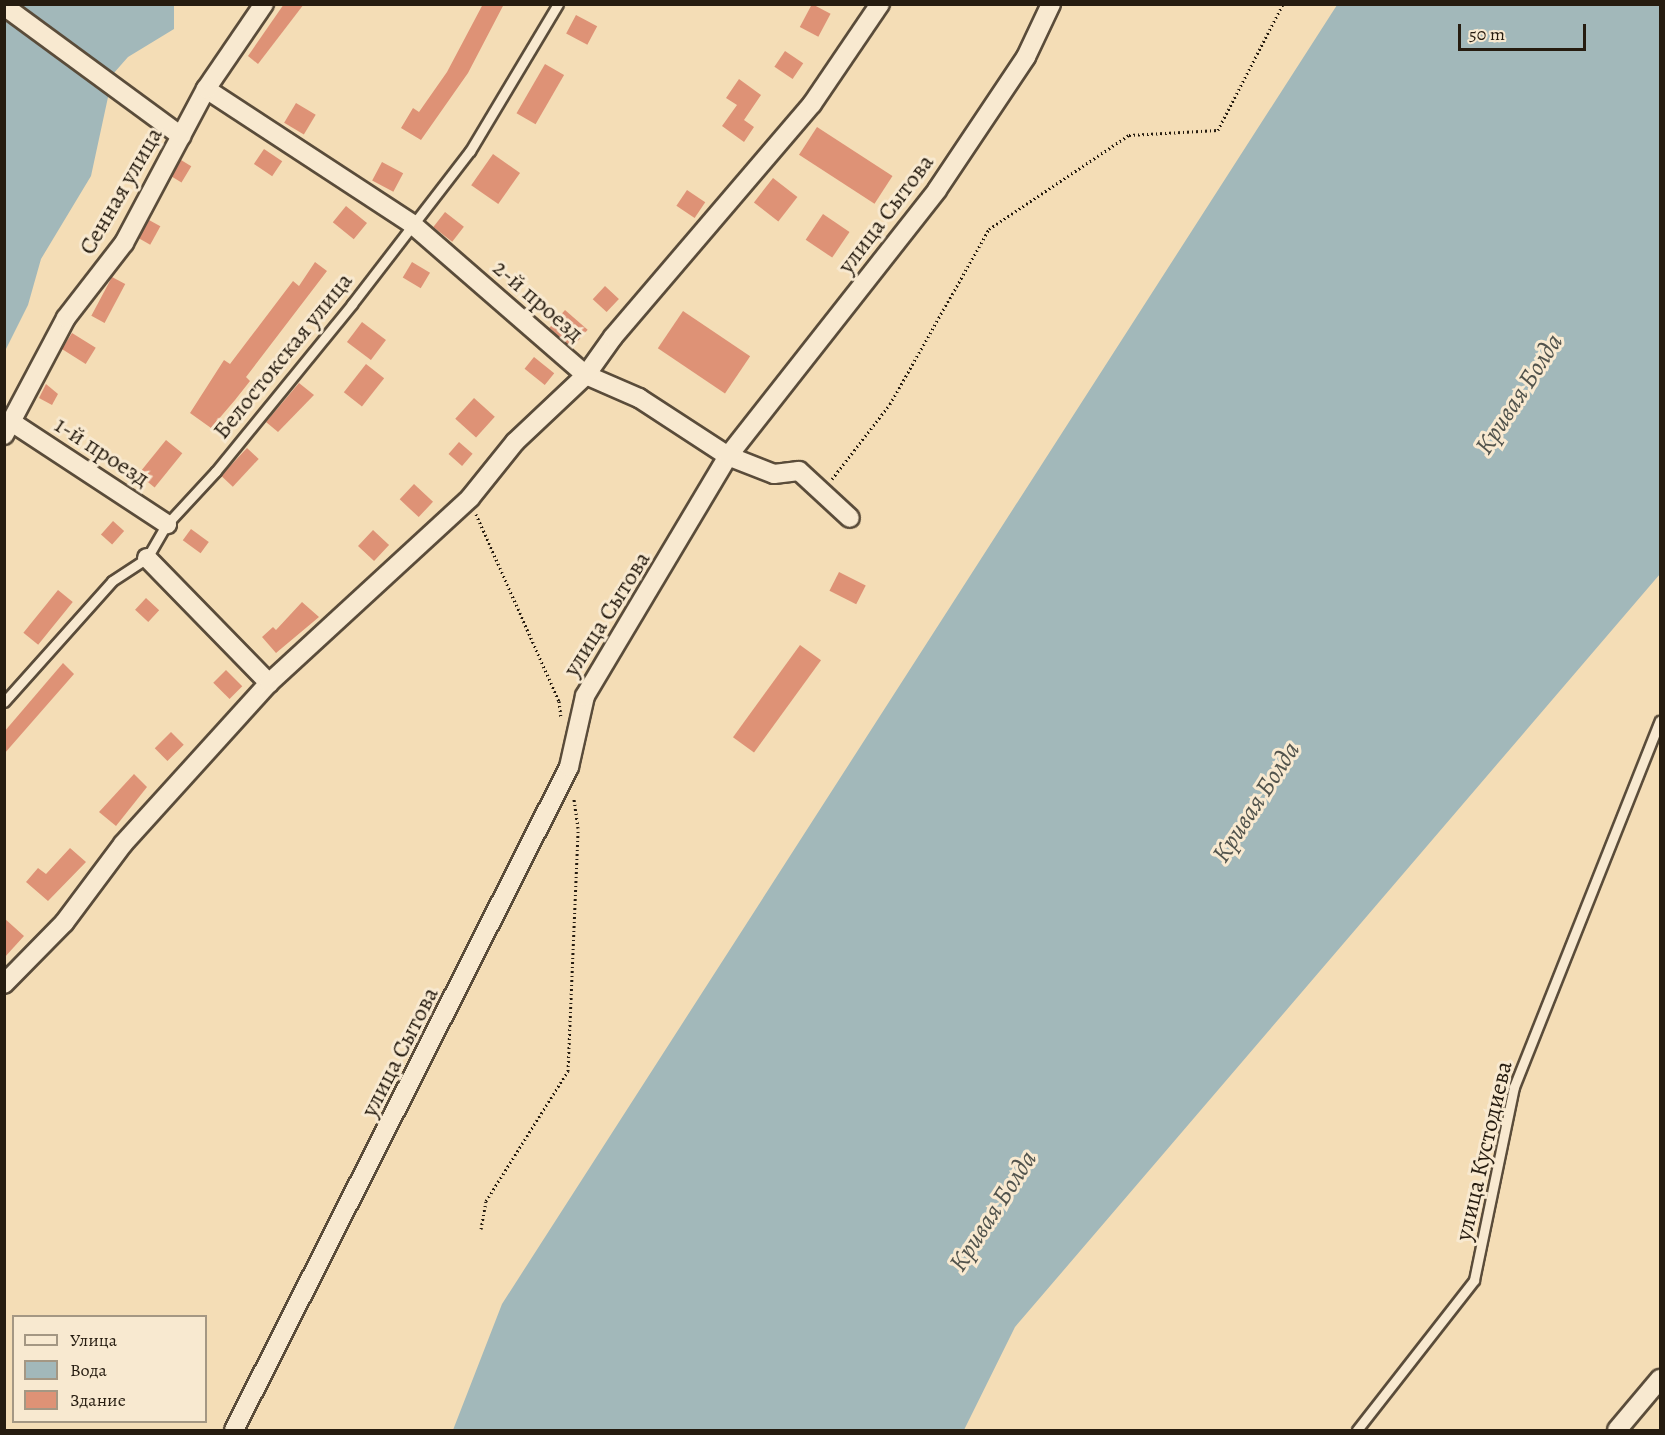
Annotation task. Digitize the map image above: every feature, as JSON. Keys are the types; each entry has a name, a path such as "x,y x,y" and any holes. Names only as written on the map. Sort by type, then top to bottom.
{"street":[{"name":"Сенная улица","path":"7,428 66,318 124,243 206,89 264,4"},
{"path":"4,984 64,923 123,844 270,683 470,498 515,442 586,375 613,337 812,104 880,4"},
{"name":"улица Сытова","path":"234,1431 569,767 585,696 728,456 937,190 1026,57 1051,4"},
{"path":"4,6 181,136"},
{"name":"2-й проезд","path":"206,89 412,224 586,375 639,398 728,456 774,474 799,471 850,518"},
{"name":"1-й проезд","path":"7,428 167,524"},
{"path":"147,558 270,683"},
{"path":"1617,1431 1660,1379"}],"lane":[{"name":"Белостокская улица","path":"4,702 112,581 147,558 167,524 216,471 470,151 558,4"},
{"name":"улица Кустодиева","path":"1358,1431 1474,1280 1514,1087 1660,721"}],"path":[{"path":"822,492 890,404 989,229 1129,135 1218,130 1283,4"},
{"path":"470,498 559,702 562,723"},
{"path":"481,1229 486,1201 568,1071 578,828 569,767"}],"water":[{"path":"5,5 174,5 174,29 128,57 113,74 91,176 41,259 28,305 5,351"},
{"name":"Кривая Болда","path":"1337,5 1660,5 1660,574 1015,1327 964,1430 453,1430 502,1304"}],"building":[{"path":"284,4 304,4 258,64 248,56"},
{"path":"483,4 504,4 468,73 421,140 401,128 413,108 419,112 447,72"},
{"path":"812,4 831,14 818,37 800,27"},
{"path":"576,15 597,26 587,45 566,34"},
{"path":"785,51 803,63 793,79 774,67"},
{"path":"545,64 564,75 536,124 516,113"},
{"path":"739,79 761,95 744,120 754,127 744,142 722,126 737,105 726,98"},
{"path":"296,103 316,115 304,135 284,123"},
{"path":"817,127 892,176 875,204 799,155"},
{"path":"264,149 282,161 272,176 254,164"},
{"path":"493,154 520,173 498,204 471,185"},
{"path":"181,160 191,166 182,182 171,176"},
{"path":"382,162 403,173 393,192 372,181"},
{"path":"773,178 797,197 778,222 754,202"},
{"path":"687,190 705,202 695,218 676,206"},
{"path":"346,206 367,223 354,239 333,222"},
{"path":"445,212 464,227 452,242 433,227"},
{"path":"823,214 850,232 832,258 806,240"},
{"path":"149,220 160,226 150,245 139,238"},
{"path":"315,262 327,271 246,377 250,381 235,400 211,428 190,413 224,360 230,364 293,281 299,286"},
{"path":"412,262 430,273 421,288 403,277"},
{"path":"112,277 125,284 105,323 91,316"},
{"path":"605,286 619,299 607,312 593,299"},
{"path":"565,310 588,330 572,348 549,328"},
{"path":"683,311 750,356 725,394 658,348"},
{"path":"362,322 386,340 371,360 347,342"},
{"path":"72,333 96,348 86,364 62,349"},
{"path":"534,357 554,373 545,385 525,369"},
{"path":"366,364 384,378 362,407 344,392"},
{"path":"299,383 314,395 278,432 266,422"},
{"path":"46,384 58,394 52,405 39,398"},
{"path":"474,398 495,417 476,438 455,419"},
{"path":"166,440 182,453 155,487 138,474"},
{"path":"459,442 473,454 462,466 449,454"},
{"path":"247,448 259,459 233,487 221,476"},
{"path":"414,484 433,502 419,517 400,499"},
{"path":"113,521 124,531 112,544 101,534"},
{"path":"191,529 209,542 201,553 183,540"},
{"path":"373,530 389,545 374,561 358,546"},
{"path":"839,572 866,586 856,604 829,591"},
{"path":"58,590 73,602 38,645 23,633"},
{"path":"146,598 159,610 148,622 135,610"},
{"path":"302,602 319,617 276,653 262,637 273,627 276,630"},
{"path":"800,645 821,660 754,753 733,737"},
{"path":"63,663 74,674 4,754 4,732"},
{"path":"226,670 242,686 230,699 213,683"},
{"path":"171,732 184,745 167,761 155,748"},
{"path":"134,774 147,787 116,826 99,812"},
{"path":"70,848 86,862 48,901 26,882 38,868 46,874"},
{"path":"4,918 24,936 4,958"}]}
